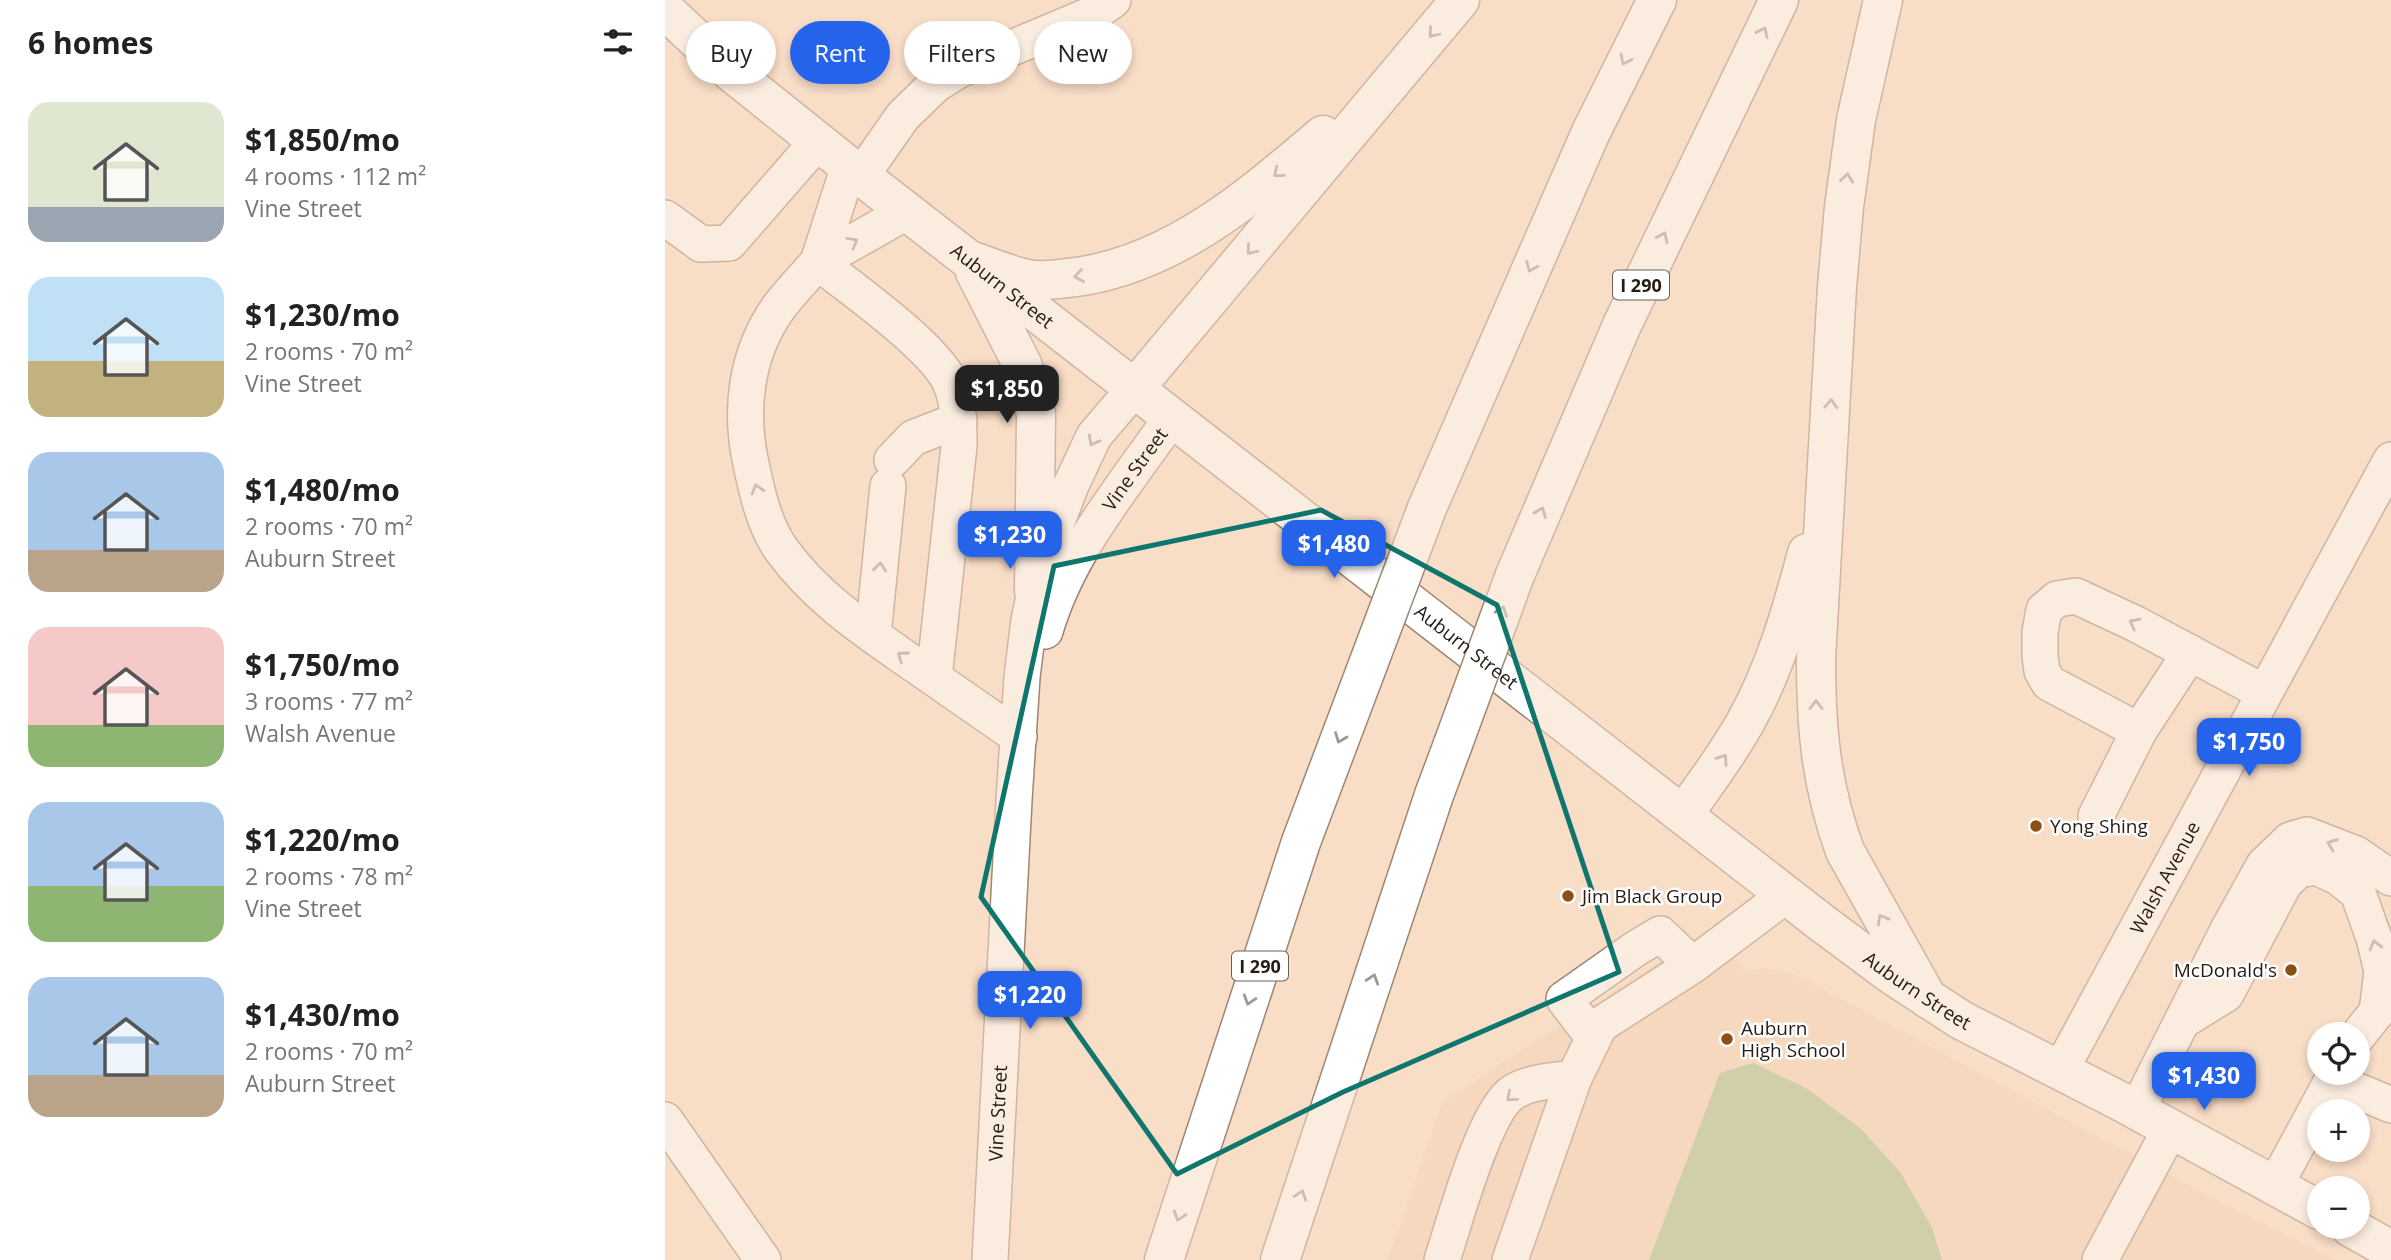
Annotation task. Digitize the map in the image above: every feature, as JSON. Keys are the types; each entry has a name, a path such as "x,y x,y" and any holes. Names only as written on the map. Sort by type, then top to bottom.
{"main road":[{"path":"1135,388 1460,0"},
{"name":"I 290","path":"1164,1260 1301,842 1427,508 1591,132 1657,0"},
{"name":"I 290","path":"1280,1260 1434,794 1515,575 1622,325 1779,0"},
{"path":"1884,0 1865,73 1847,180 1837,287 1816,659 1817,731 1822,776 1845,851 1928,999"},
{"name":"Auburn Street","path":"665,10 731,72 855,171 1786,895 1928,999 1984,1032 2171,1128 2307,1203"},
{"path":"969,260 1034,280 1067,278 1111,271 1178,244 1250,197 1405,66"},
{"path":"969,260 1023,366 1036,414 1034,591"},
{"path":"1683,815 1734,741 1769,672 1802,573 1829,452"},
{"path":"2370,1238 2391,1250"}],"street":[{"path":"1019,737 842,613 810,584 780,548 769,527 747,447 745,398 760,339 779,307 817,262 855,171 903,117 935,85 959,70 1095,13 1113,0"},
{"path":"665,218 701,244 729,243 818,141"},
{"path":"817,262 908,211"},
{"path":"817,262 921,345 942,366 952,385 959,420 959,446 934,678"},
{"name":"Vine Street","path":"990,1260 1022,677 1034,591 1060,510 1094,436 1135,388"},
{"name":"Vine Street","path":"1014,800 1036,669 1054,600 1111,503 1172,417"},
{"path":"873,635 890,473 913,438 959,420"},
{"name":"Walsh Avenue","path":"2060,1071 2391,460"},
{"path":"2139,731 2049,683 2042,671 2040,632 2044,610 2057,599 2076,596 2263,692"},
{"path":"2096,816 2139,731 2190,653"},
{"path":"2137,1110 2264,865 2290,840 2307,835 2355,853 2391,878"},
{"path":"2183,1021 2226,993 2284,884 2298,870 2316,867 2391,904"},
{"path":"2338,877 2358,893 2374,938 2382,971 2375,1014"},
{"path":"1510,1260 1574,1078 1600,1026 1693,965 1786,895"},
{"path":"1442,1260 1488,1124 1511,1094 1537,1083 1574,1078"},
{"path":"2275,1185 2329,1085"},
{"path":"2352,1085 2391,1105"},
{"path":"665,1120 763,1260"},
{"path":"2100,1260 2171,1128"}],"highlighted area":[{"path":"1321,510 1497,605 1619,972 1343,1092 1177,1174 981,897 1054,566"}],"shaded area":[{"name":"Auburn High School","path":"1718,924 1745,972 1763,969 1800,977 2195,1189 2335,1260 1388,1260 1443,1101"}],"green space":[{"path":"1753,1063 1806,1088 1861,1129 1901,1173 1932,1228 1942,1260 1649,1260 1720,1073"}],"place":[{"name":"Yong Shing","path":"2036,826"},
{"name":"Jim Black Group","path":"1568,896"},
{"name":"McDonald's","path":"2291,970"},
{"name":"Auburn High School","path":"1727,1039"}]}
